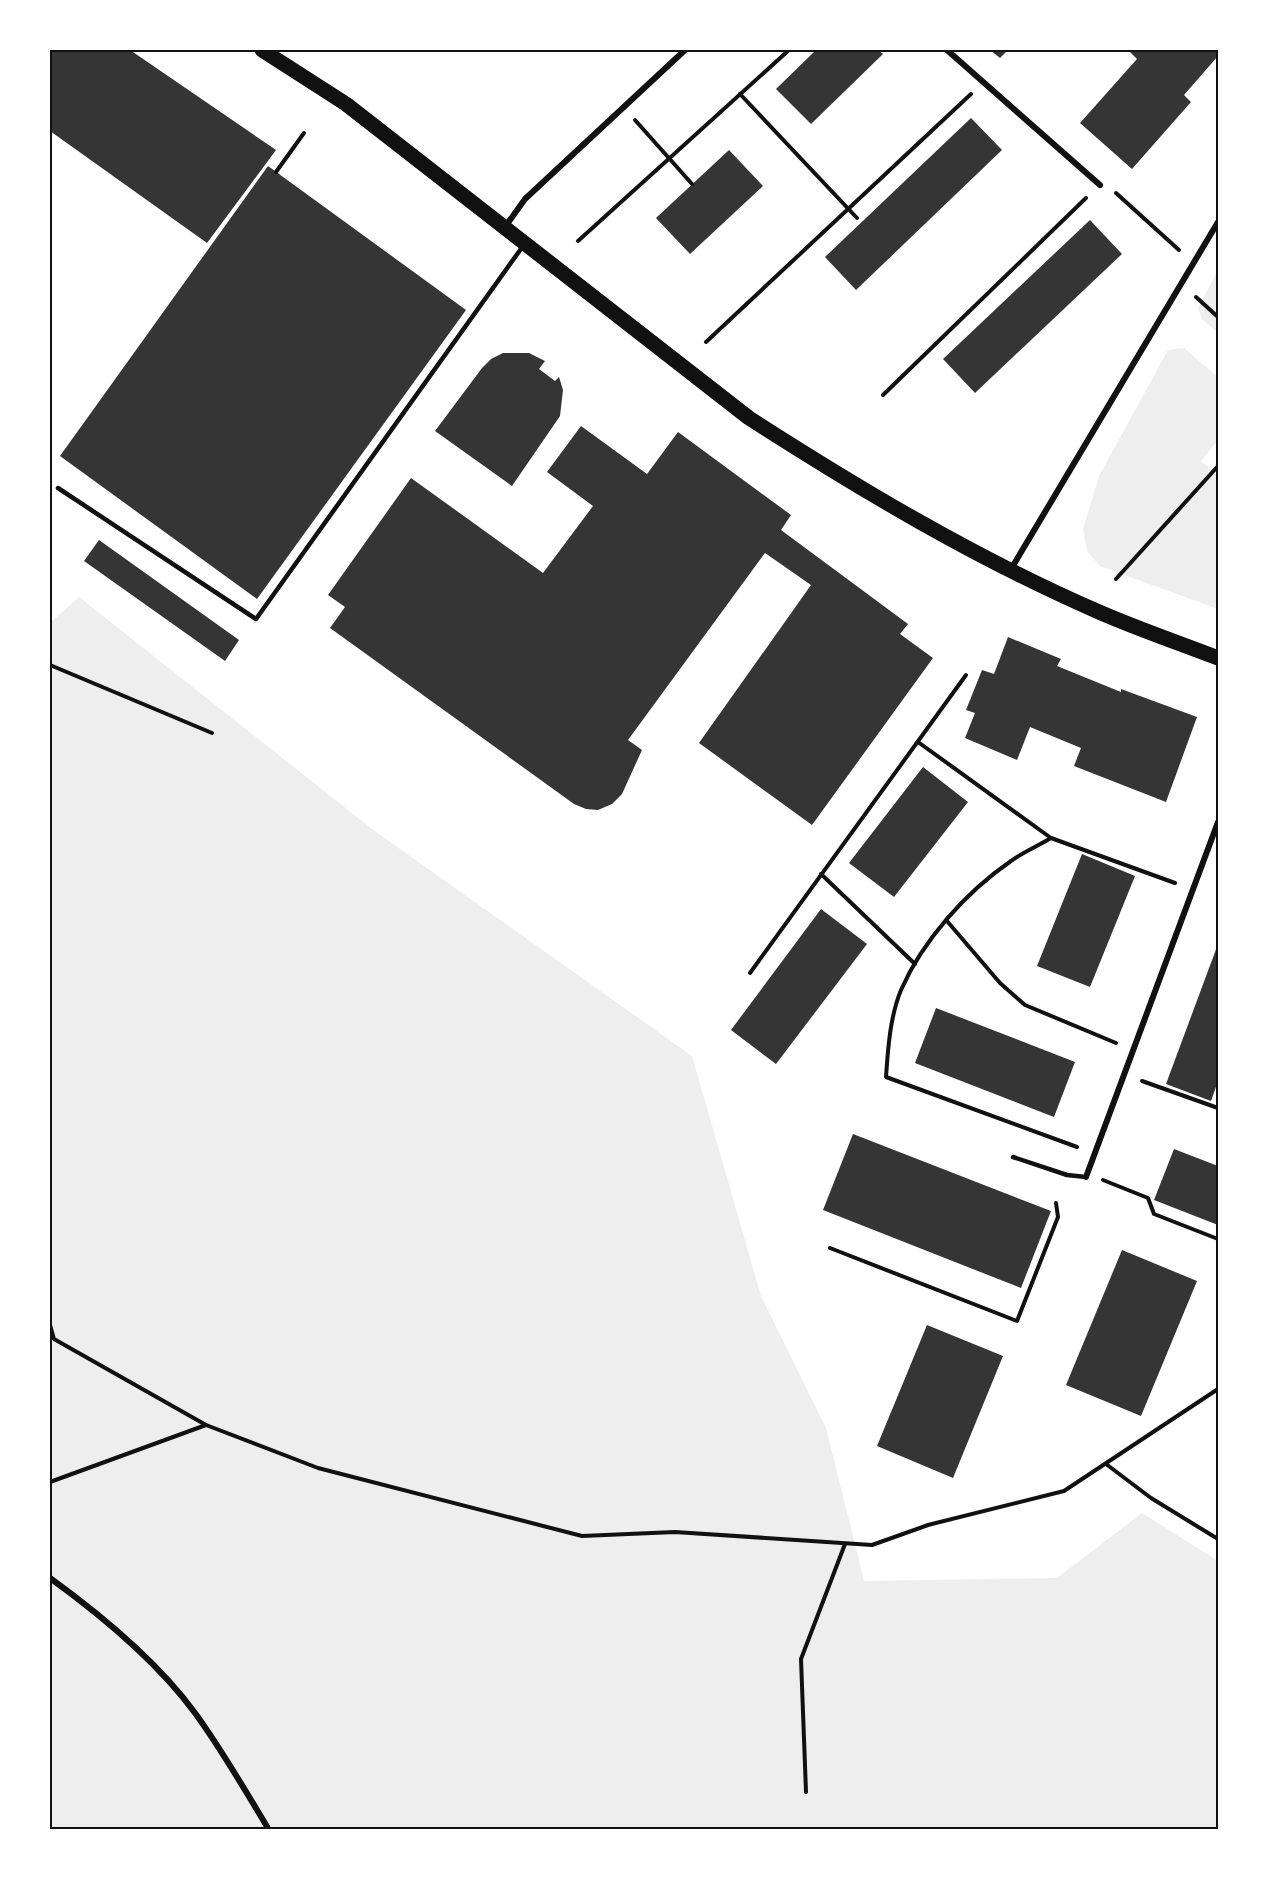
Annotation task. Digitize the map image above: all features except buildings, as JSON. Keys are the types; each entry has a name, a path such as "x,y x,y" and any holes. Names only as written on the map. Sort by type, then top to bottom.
{"main road":[{"path":"262,50 346,104 749,418 816,461 1010,571 1101,613 1218,658"}],"street":[{"path":"505,227 525,200 685,50"},
{"path":"946,50 1100,185"},
{"path":"1010,571 1218,222"},
{"path":"1086,1177 1218,822"},
{"path":"50,1578 78,1598 146,1659 193,1711 269,1830"}],"lane":[{"path":"57,488 256,619 525,244"},
{"path":"1012,1157 1067,1175 1086,1177"}],"path":[{"path":"578,241 789,50"},
{"path":"706,342 984,81"},
{"path":"740,93 857,218"},
{"path":"624,107 692,184"},
{"path":"276,172 304,133"},
{"path":"883,395 1100,185 1110,188 1182,253"},
{"path":"1196,297 1218,317"},
{"path":"1116,579 1218,466"},
{"path":"50,665 212,733"},
{"path":"750,973 966,675"},
{"path":"918,742 1051,838 1175,884"},
{"path":"1051,838 1011,860 966,898 915,964 901,992 889,1037 886,1077 1078,1147"},
{"path":"821,874 915,964"},
{"path":"947,921 1000,983 1025,1005 1116,1043"},
{"path":"1142,1081 1218,1108"},
{"path":"1086,1177 1104,1181 1148,1198 1154,1214 1218,1239"},
{"path":"830,1248 1017,1321 1058,1217 1056,1203"},
{"path":"50,1325 54,1339 206,1425 318,1468 582,1536 675,1532 872,1545 928,1525 1064,1491 1218,1389"},
{"path":"50,1482 206,1425"},
{"path":"1106,1464 1151,1498 1218,1539"},
{"path":"806,1792 801,1659 845,1544"}],"shaded area":[{"path":"1218,270 1218,333 1202,319 1198,308"},
{"path":"1184,348 1218,377 1218,440 1201,461 1218,476 1218,609 1100,566 1087,551 1083,529 1099,476 1168,350"},
{"path":"79,597 372,829 692,1056 761,1296 826,1428 864,1581 1057,1578 1142,1513 1218,1561 1218,1829 50,1829 50,623"}]}
